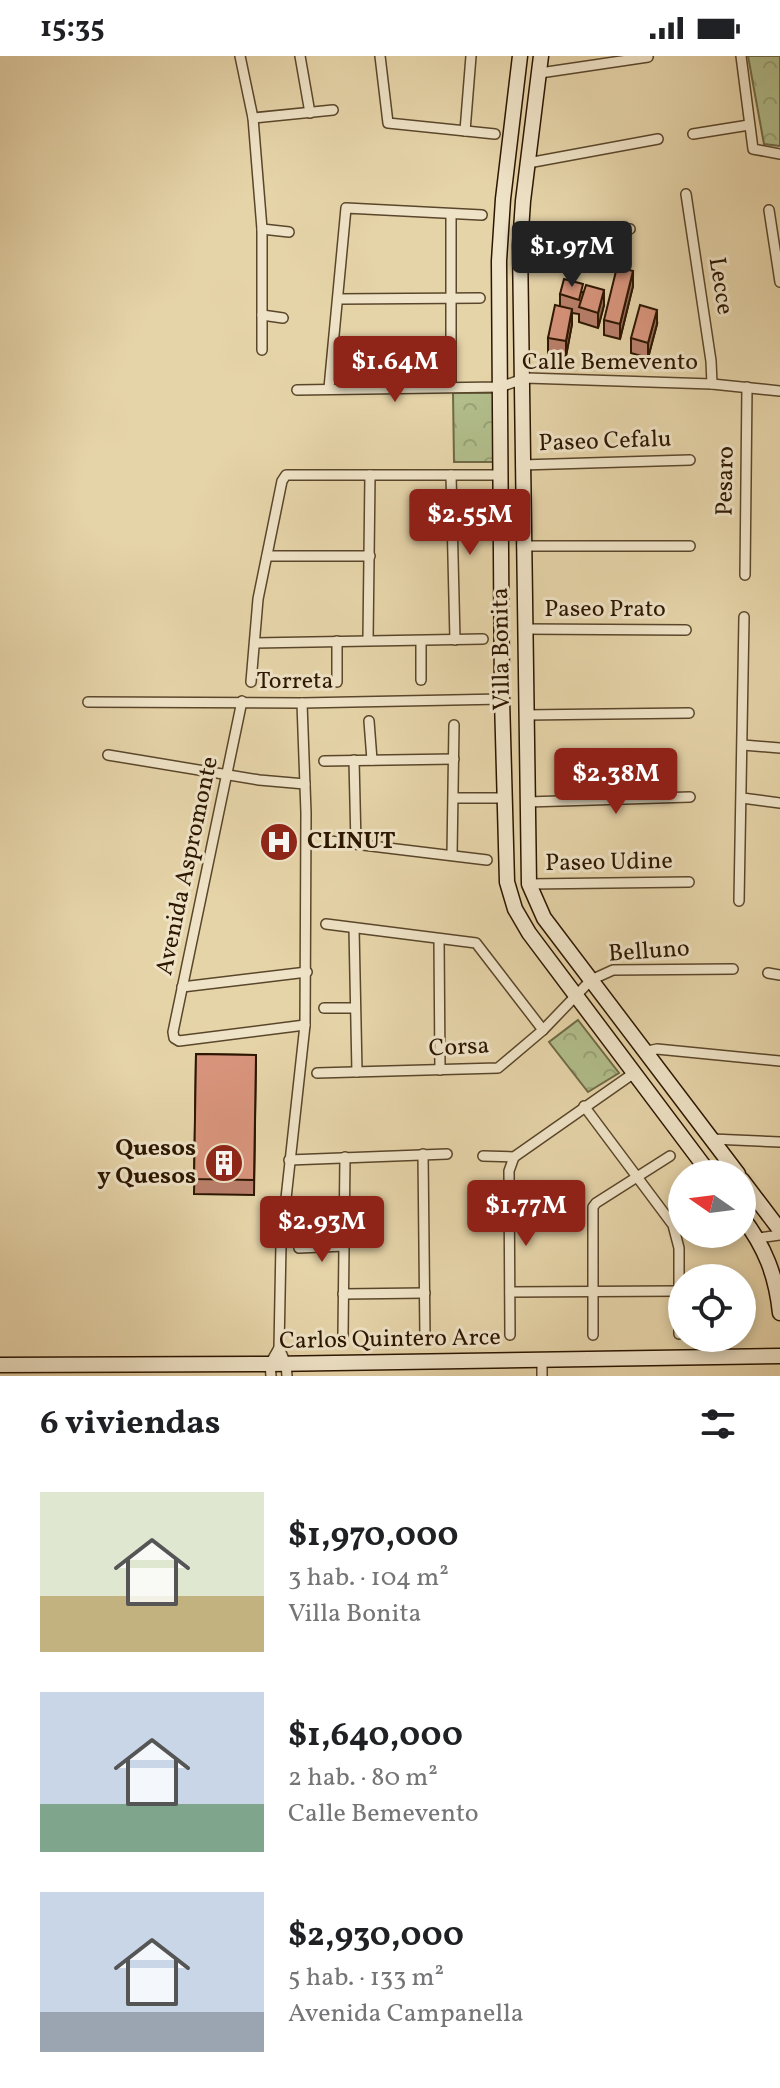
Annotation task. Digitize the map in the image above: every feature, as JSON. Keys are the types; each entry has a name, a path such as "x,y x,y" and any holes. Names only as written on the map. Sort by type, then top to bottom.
{"street":[{"path":"240,56 253,118 262,229 262,350"},
{"path":"300,56 310,113"},
{"path":"380,56 388,123 495,134"},
{"path":"465,131 471,56"},
{"name":"Villa Bonita","path":"520,56 501,217 504,862 510,895 529,933 699,1160"},
{"name":"Villa Bonita","path":"541,56 548,72 528,163 520,379 529,884 544,918 728,1160"},
{"path":"741,56 754,151 780,154"},
{"path":"548,72 648,57"},
{"path":"253,118 333,110"},
{"path":"693,134 749,125"},
{"path":"528,163 658,139"},
{"name":"Lecce","path":"686,194 712,384"},
{"path":"329,388 346,207 482,215"},
{"path":"769,210 780,282"},
{"path":"451,214 451,387"},
{"path":"262,229 289,232"},
{"path":"527,244 630,229"},
{"path":"338,299 480,298"},
{"path":"262,315 283,318"},
{"name":"Calle Bemevento","path":"297,390 500,387 520,379 712,384 780,391"},
{"name":"Pesaro","path":"745,575 747,387"},
{"name":"Paseo Cefalu","path":"521,465 690,460"},
{"path":"251,682 258,599 282,481 286,475 500,475"},
{"path":"368,640 370,475"},
{"path":"451,475 455,640"},
{"path":"522,546 690,546"},
{"path":"267,556 370,556"},
{"path":"739,901 744,617"},
{"name":"Paseo Prato","path":"524,629 686,630"},
{"path":"255,643 483,639"},
{"path":"337,641 337,682"},
{"path":"421,641 421,680"},
{"name":"Torreta","path":"88,702 302,703 502,699"},
{"name":"Avenida Aspromonte","path":"242,701 174,1038 179,1041 305,1025"},
{"path":"286,1370 279,1348 281,1244 305,1025 307,972 302,703"},
{"path":"525,715 689,713"},
{"path":"369,721 372,760"},
{"path":"452,855 454,725"},
{"path":"743,745 780,748"},
{"path":"108,755 305,784"},
{"path":"324,761 454,759"},
{"path":"354,760 356,844"},
{"path":"527,802 690,797"},
{"path":"454,798 504,798"},
{"path":"742,798 780,803"},
{"path":"330,841 487,860"},
{"name":"Paseo Udine","path":"529,884 689,882"},
{"path":"326,924 478,945 543,1030"},
{"path":"354,928 357,1072"},
{"path":"439,939 440,1070"},
{"name":"Belluno","path":"575,996 591,980 613,970 733,969"},
{"path":"182,987 307,972"},
{"path":"768,973 780,975"},
{"name":"Corsa","path":"317,1073 502,1066 568,1007 575,996"},
{"path":"324,1008 355,1008"},
{"path":"643,1052 657,1049 780,1061"},
{"path":"510,1335 509,1171 514,1157 634,1073"},
{"path":"584,1106 673,1225 679,1248 679,1264"},
{"path":"712,1139 780,1142"},
{"path":"423,1154 425,1338"},
{"path":"289,1160 447,1154"},
{"path":"483,1156 514,1157"},
{"path":"593,1335 593,1207 670,1156"},
{"path":"343,1335 345,1157"},
{"path":"756,1200 780,1233 758,1238"},
{"path":"756,1235 771,1265 780,1313"},
{"path":"299,1248 344,1246"},
{"path":"510,1292 668,1291"},
{"path":"343,1294 425,1293"},
{"path":"270,1370 279,1348"},
{"name":"Carlos Quintero Arce","path":"0,1365 23,1371 286,1370 542,1360 780,1356"},
{"path":"542,1360 542,1376"}],"green space":[{"path":"748,56 780,56 780,146 764,144"},
{"path":"453,393 494,393 495,462 454,462"},
{"path":"578,1020 619,1073 588,1092 549,1042"}],"building":[{"path":"617,267 633,271 620,324 604,320"},
{"path":"564,279 583,284 579,300 560,294"},
{"path":"586,285 604,290 598,313 579,307"},
{"path":"555,305 572,309 566,341 548,338"},
{"path":"640,305 657,310 648,343 631,338"},
{"path":"274,832 284,832 284,843 273,842"},
{"name":"Quesos y Quesos","path":"196,1054 256,1055 254,1180 194,1179"}],"place":[{"name":"CLINUT","path":"279,842"},
{"name":"Quesos y Quesos","path":"224,1163"}]}
